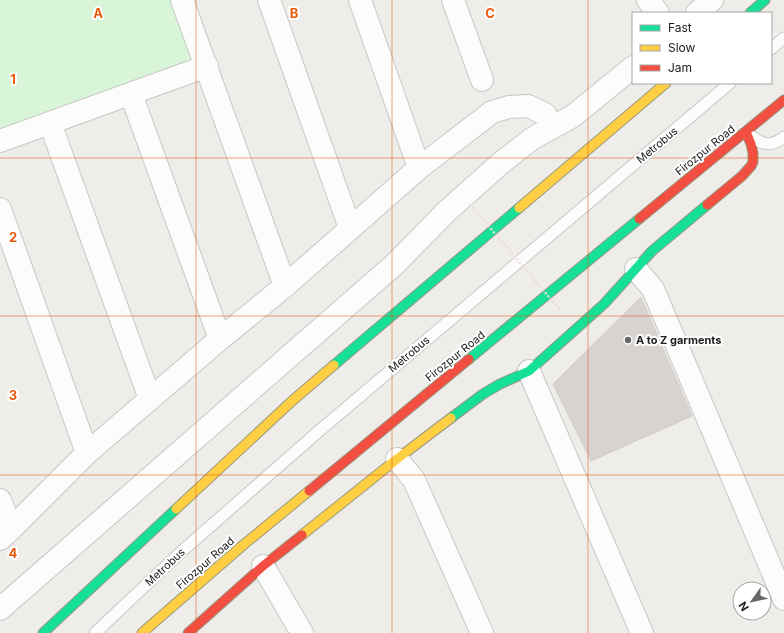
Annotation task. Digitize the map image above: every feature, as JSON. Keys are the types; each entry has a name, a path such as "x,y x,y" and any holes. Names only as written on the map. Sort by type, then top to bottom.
{"main road":[{"path":"751,12 765,0"},
{"path":"43,633 292,401 665,84"},
{"name":"Firozpur Road","path":"142,633 242,546 784,100"},
{"path":"188,633 263,566 397,459 483,394 500,384 530,371 604,304 667,238 751,167 753,147 746,132"}],"street":[{"path":"182,0 285,286"},
{"path":"269,0 350,228"},
{"path":"360,0 419,168"},
{"path":"453,0 482,80"},
{"path":"648,0 657,12"},
{"path":"698,12 712,0"},
{"path":"0,141 207,66"},
{"path":"0,609 394,264 446,212 502,162 533,138 573,116 632,68"},
{"path":"131,94 220,339"},
{"path":"5,534 87,453 220,339 285,286 419,168 492,112 509,107 528,106 545,114 552,127"},
{"path":"50,123 150,399"},
{"path":"0,209 87,453"},
{"path":"636,269 653,289 784,600"},
{"path":"530,371 642,633"},
{"path":"397,459 414,480 482,633"},
{"path":"0,500 5,534"},
{"path":"263,566 302,633"}],"lane":[{"path":"772,48 784,38"},
{"name":"Metrobus","path":"95,633 182,552 319,431 729,84"},
{"path":"746,132 757,141 765,144 773,143 784,137"}],"path":[{"path":"470,204 560,310"}],"green space":[{"path":"0,0 182,0 207,66 0,141"}],"building":[{"name":"A to Z garments","path":"641,297 692,416 591,461 553,384"}],"traffic: fast":[{"path":"751,12 765,0"},
{"path":"451,418 483,394 500,384 529,371 604,304 652,251 707,205"},
{"path":"334,365 519,208"},
{"path":"469,359 639,219"},
{"path":"43,633 176,509"}],"traffic: slow":[{"path":"519,208 665,84"},
{"path":"176,509 292,401 334,365"},
{"path":"302,535 451,418"},
{"path":"142,633 242,546 309,491"}],"traffic: jam":[{"path":"639,219 784,100"},
{"path":"707,205 742,176 751,166 753,162 753,153 746,132"},
{"path":"309,491 469,359"},
{"path":"188,633 263,566 302,535"}],"place":[{"name":"A to Z garments","path":"628,340"}]}
